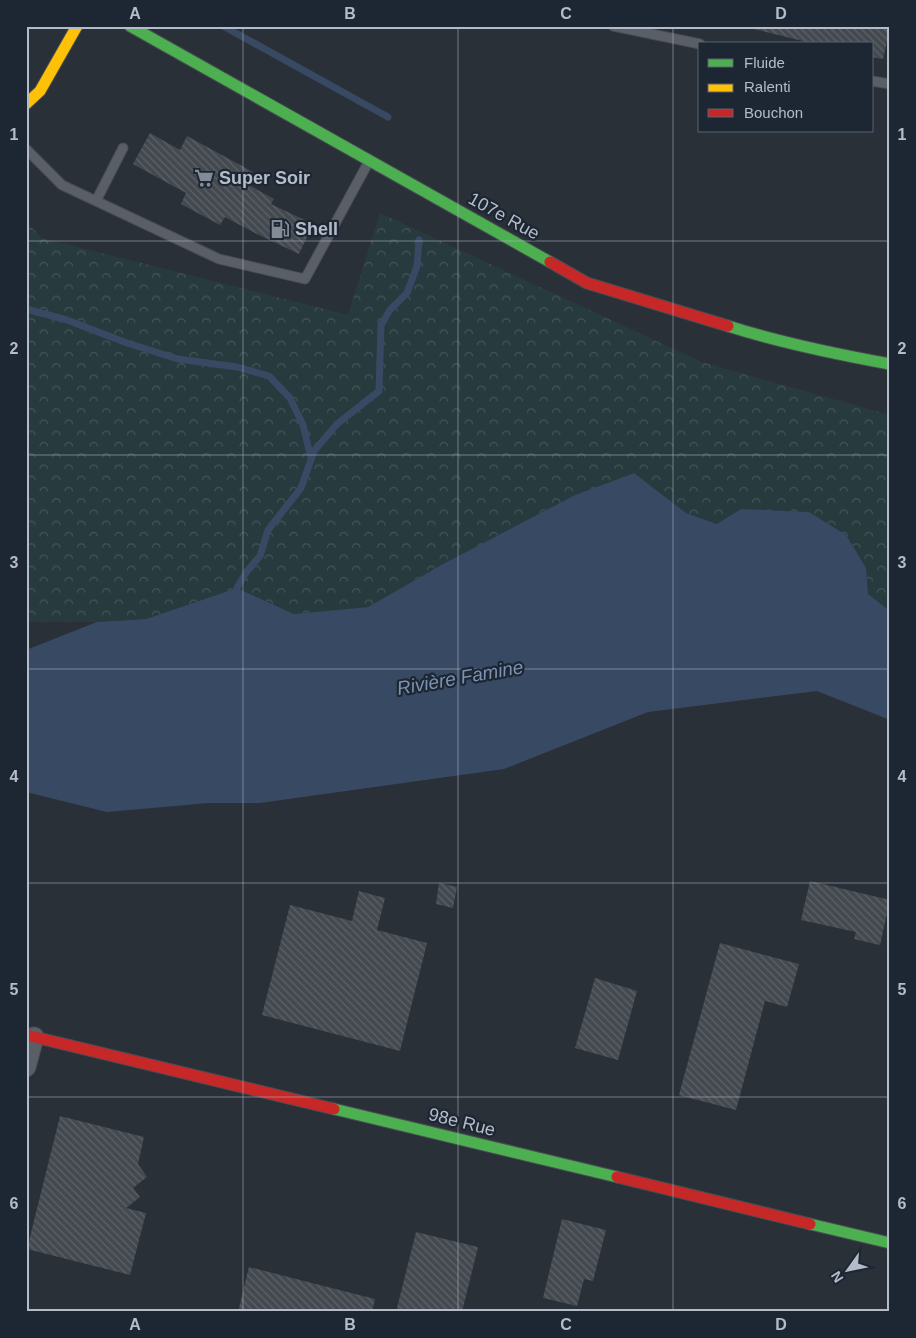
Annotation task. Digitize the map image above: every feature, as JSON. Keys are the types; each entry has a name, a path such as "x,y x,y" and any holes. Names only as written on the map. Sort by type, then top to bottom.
{"street":[{"path":"26,104 40,90 77,26"},
{"name":"107e Rue","path":"130,26 587,283 759,336 831,353 890,364"},
{"path":"26,1067 30,1036"},
{"name":"98e Rue","path":"30,1036 890,1243"}],"lane":[{"path":"613,26 698,44"},
{"path":"874,80 890,84"},
{"path":"96,201 123,148"},
{"path":"26,149 62,185 219,259 305,279 370,160"}],"green space":[{"path":"380,213 702,362 890,415 890,611 868,594 866,568 741,509 718,524 686,513 634,473 575,495 443,564 368,607 294,614 237,588 146,619 97,622 26,622 26,222 42,238 348,315"}],"water":[{"name":"Rivière Famine","path":"634,473 686,513 717,524 741,509 809,512 846,535 866,568 868,594 890,611 890,720 817,691 648,712 504,769 260,803 209,803 107,812 26,792 26,650 97,622 146,619 237,588 294,614 368,607 443,564 575,495"}],"building":[{"path":"741,26 890,26 883,59 874,57 874,42 807,42"},
{"name":"Super Soir","path":"150,133 180,150 187,136 253,172 247,184 274,199 271,204 313,224 299,254 225,217 220,225 181,204 186,193 133,164"},
{"path":"810,881 890,900 880,945 854,939 856,932 801,920"},
{"path":"439,883 457,887 453,908 436,904"},
{"path":"359,891 385,898 377,930 427,943 400,1051 262,1015 290,905 352,921"},
{"path":"720,943 799,964 787,1007 765,1001 736,1110 679,1095"},
{"path":"595,978 637,991 618,1060 575,1048"},
{"path":"60,1116 144,1137 138,1164 147,1177 133,1188 140,1197 126,1208 146,1213 130,1275 27,1249"},
{"path":"562,1219 606,1230 593,1281 584,1279 577,1306 543,1298"},
{"path":"416,1232 478,1247 462,1312 396,1312"},
{"path":"249,1267 375,1299 372,1312 238,1312"}],"waterway":[{"path":"223,26 388,117"},
{"path":"237,597 237,588 247,571 260,556 268,530 301,488 314,451 337,424 379,391 381,325 390,310 407,293 417,266 419,240"},
{"path":"26,309 67,320 127,343 178,359 237,367 269,376 290,398 303,425 311,458"}],"traffic: fast":[{"path":"130,26 550,262"},
{"path":"728,326 808,348 890,364"},
{"path":"334,1109 617,1177"},
{"path":"810,1224 890,1243"}],"traffic: slow":[{"path":"26,104 40,91 77,26"}],"traffic: jam":[{"path":"550,262 587,283 728,326"},
{"path":"26,1035 334,1109"},
{"path":"617,1177 810,1224"}],"place":[{"name":"Super Soir","path":"204,178"},
{"name":"Shell","path":"280,229"}]}
